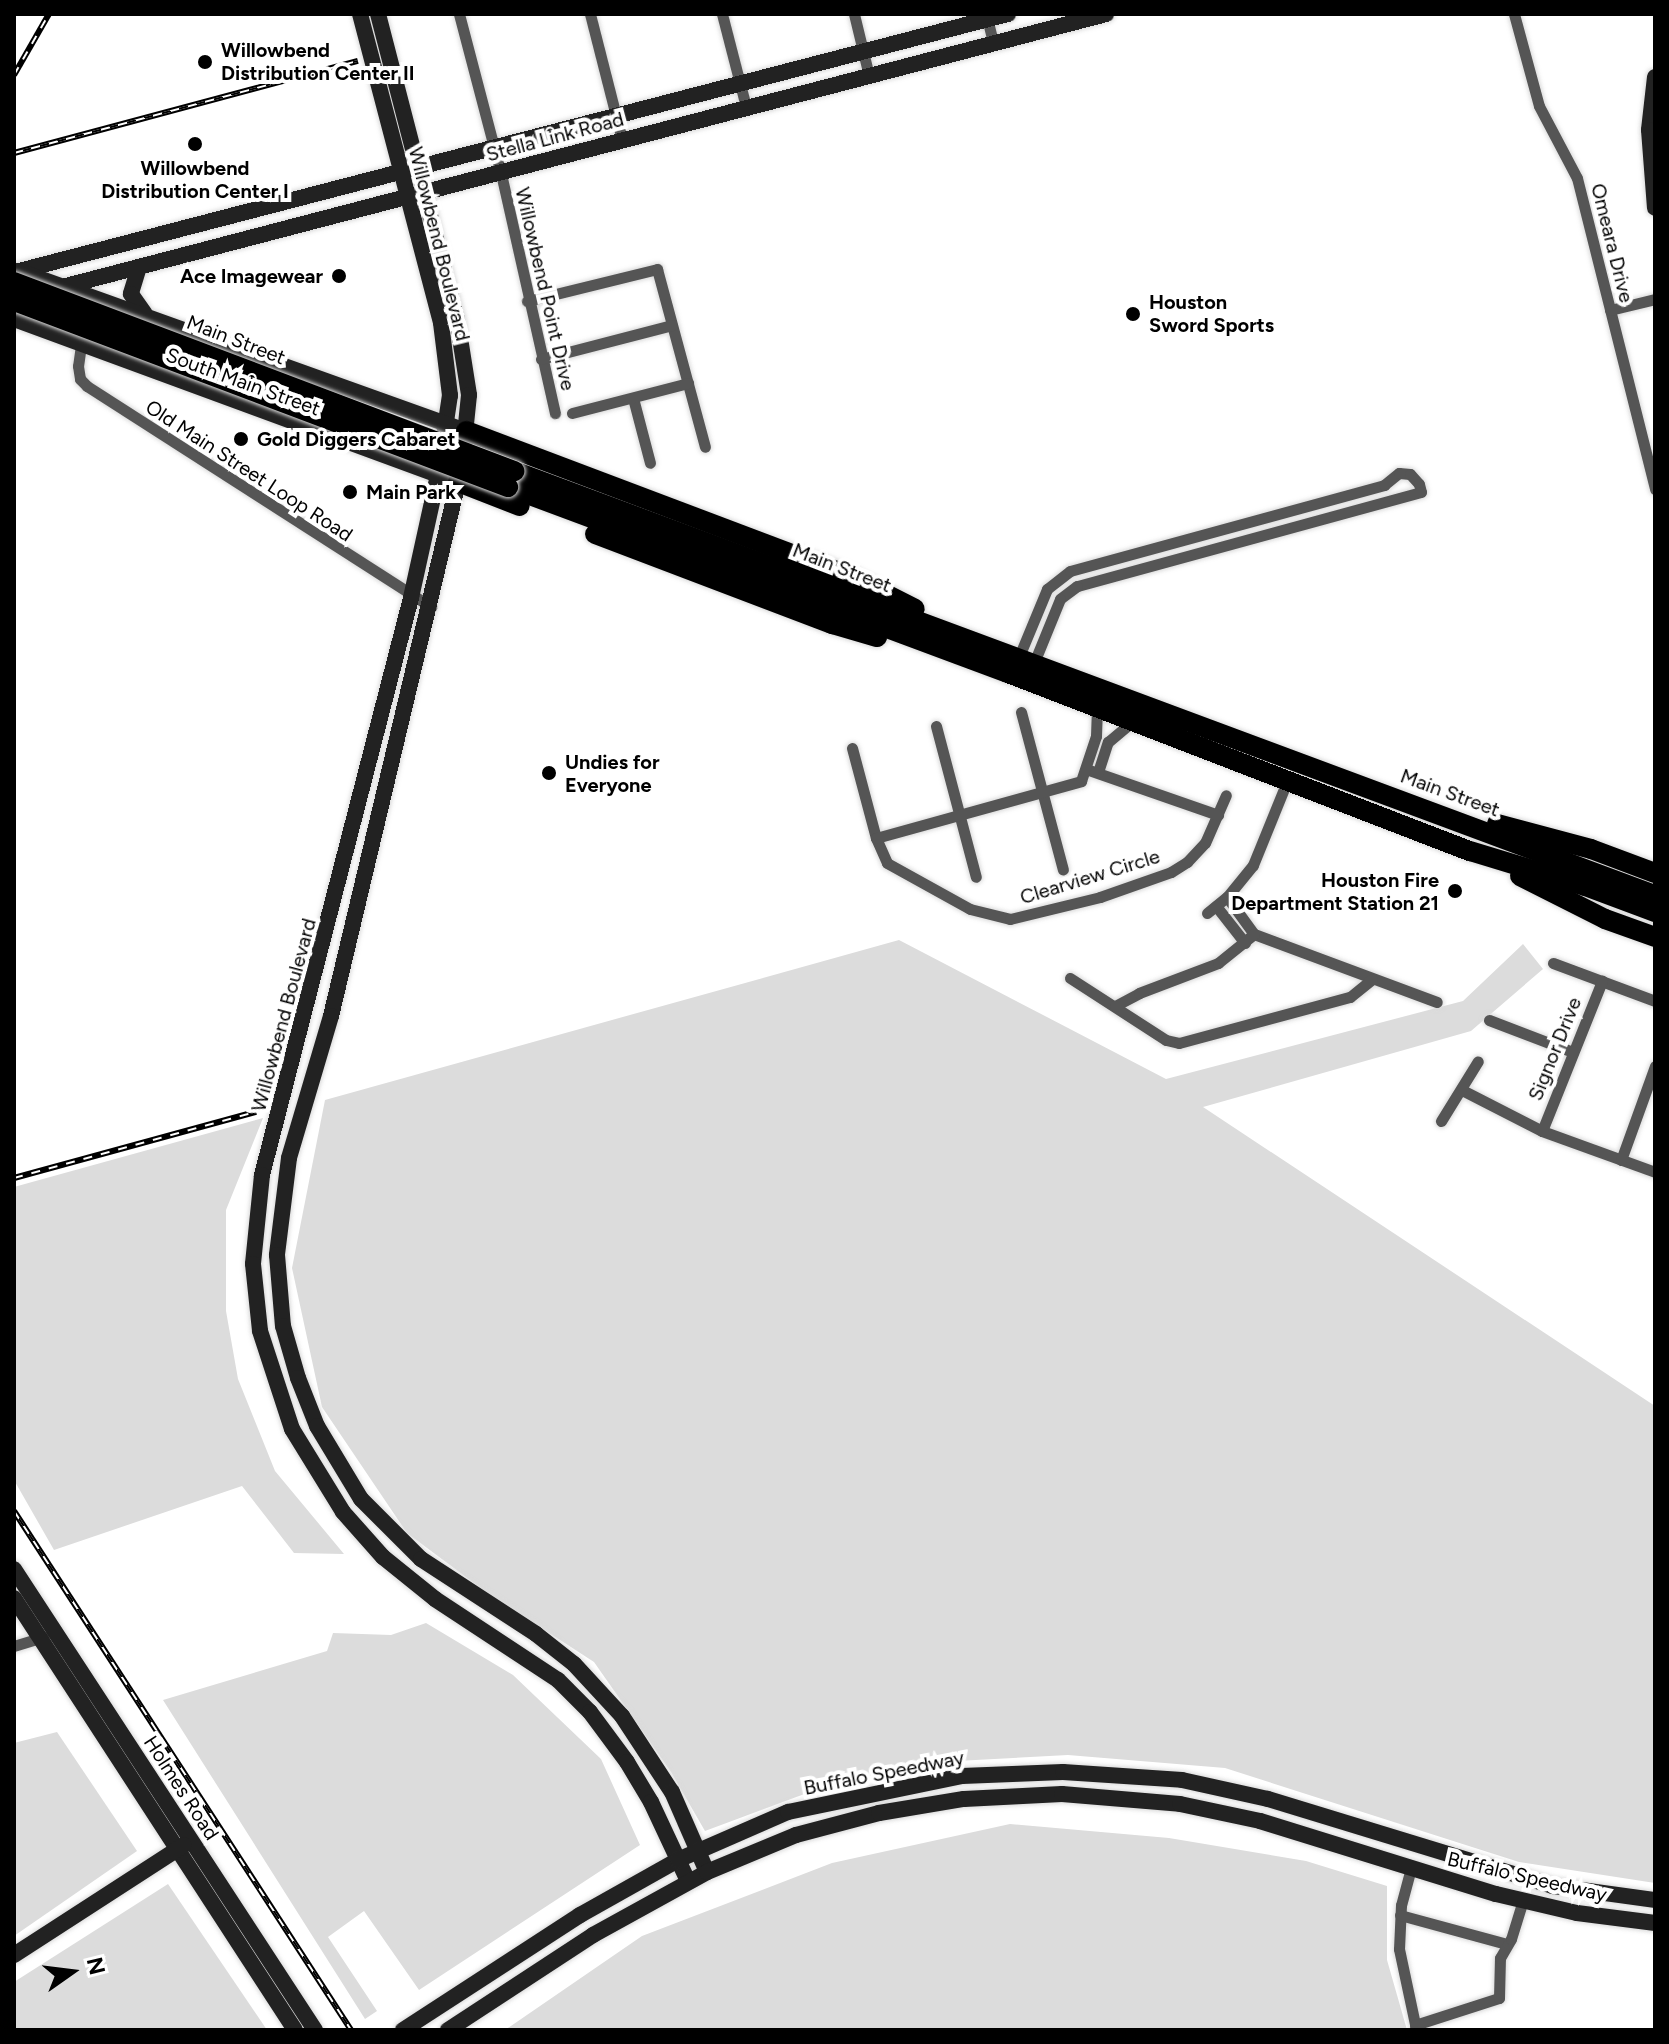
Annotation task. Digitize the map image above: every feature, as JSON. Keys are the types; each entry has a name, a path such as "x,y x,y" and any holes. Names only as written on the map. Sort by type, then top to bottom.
{"highway":[{"name":"Main Street","path":"16,274 506,485 997,652 1097,708 1132,722 1470,851 1585,886 1655,912"},
{"name":"Main Street","path":"14,300 506,485 1369,790 1655,895"},
{"path":"456,428 854,578 997,652"},
{"path":"506,485 489,483 491,456 509,446"},
{"path":"458,482 506,485"},
{"path":"1369,790 1591,849 1655,873"},
{"path":"1470,851 1605,919 1655,937"}],"main road":[{"name":"Willowbend Boulevard","path":"360,14 407,196 468,384 438,475 352,839 262,1175 253,1264 260,1331 292,1429 343,1512 383,1557 435,1599 558,1680 605,1730 651,1802 688,1881"},
{"name":"Willowbend Boulevard","path":"378,14 424,191 449,321"},
{"name":"Stella Link Road","path":"16,274 986,17 1008,14"},
{"name":"Stella Link Road","path":"14,300 1106,14"},
{"path":"1655,77 1649,130 1655,208"},
{"path":"201,223 208,248"},
{"path":"139,267 131,294 146,315"},
{"name":"South Main Street","path":"16,274 65,286 456,428"},
{"name":"South Main Street","path":"14,319 458,482"},
{"path":"394,459 407,456 415,449 418,422 407,409"},
{"name":"Willowbend Boulevard","path":"456,428 458,482 431,607 331,1016 285,1182 277,1255 280,1307 290,1355 328,1449 361,1499 421,1559 536,1634 574,1664 622,1716 647,1749 672,1792 707,1872"},
{"path":"378,729 398,734"},
{"path":"352,839 373,846"},
{"path":"307,1013 331,1016"},
{"path":"262,1175 285,1182"},
{"path":"268,1362 290,1355"},
{"path":"343,1512 361,1499"},
{"name":"Holmes Road","path":"14,1569 48,1636 184,1845 295,2030"},
{"name":"Holmes Road","path":"14,1598 48,1636"},
{"path":"474,1622 487,1603"},
{"path":"605,1730 622,1716"},
{"path":"1062,1794 1063,1772"},
{"name":"Buffalo Speedway","path":"403,2030 580,1915 678,1860 788,1812 876,1791 962,1776 1063,1772 1182,1780 1238,1792 1553,1886 1655,1900"},
{"path":"876,1791 879,1813"},
{"path":"1235,1816 1238,1792"},
{"name":"Buffalo Speedway","path":"448,2030 593,1935 707,1872 796,1835 879,1813 964,1799 1062,1794 1180,1804 1235,1816 1549,1907 1655,1923"},
{"path":"14,1955 184,1845"},
{"name":"Holmes Road","path":"184,1845 315,2030"},
{"path":"1411,1868 1416,1846"},
{"path":"1549,1907 1553,1886"}],"street":[{"name":"Willowbend Point Drive","path":"459,14 500,171 527,301 555,413"},
{"path":"590,14 622,140"},
{"path":"722,14 746,107"},
{"path":"854,14 869,76"},
{"name":"Omeara Drive","path":"1514,14 1539,106 1572,164 1655,489"},
{"path":"986,17 993,43"},
{"path":"527,301 657,269 705,447"},
{"path":"1610,310 1655,299"},
{"path":"541,359 672,325"},
{"name":"Old Main Street Loop Road","path":"81,345 78,366 80,379 87,386 237,486 260,496 271,507 411,598 431,607"},
{"path":"572,413 688,383"},
{"path":"633,398 650,463"},
{"path":"1405,472 1416,478 1421,492 1077,586 1060,599 1020,666 1047,589 1070,571 1384,485 1405,472"},
{"path":"1362,491 1366,507"},
{"path":"1239,525 1243,541"},
{"path":"1098,563 1102,578"},
{"path":"1092,771 1097,708"},
{"name":"Clearview Circle","path":"1021,712 1063,870"},
{"path":"876,838 1081,781 1092,771 1108,742 1132,722"},
{"path":"936,726 976,877"},
{"path":"1093,746 1106,749"},
{"name":"Clearview Circle","path":"852,748 876,838 887,863 970,909 989,915 1023,918 1171,872 1198,853 1226,795"},
{"path":"1092,771 1218,815"},
{"path":"1288,779 1260,853 1227,897 1211,909 1249,938 1437,1002"},
{"path":"1227,897 1249,938"},
{"path":"1115,1006 1139,993 1218,963 1249,938"},
{"path":"1553,963 1655,1001"},
{"path":"1070,978 1166,1040 1179,1043 1350,997 1372,979"},
{"name":"Signor Drive","path":"1542,1131 1602,981"},
{"path":"1489,1020 1573,1052"},
{"path":"1441,1121 1478,1061"},
{"path":"1621,1160 1655,1066"},
{"path":"1462,1090 1542,1131 1655,1172"},
{"path":"14,1646 48,1636"},
{"path":"1411,1868 1400,1915 1399,1949 1416,2027 1499,1998 1498,1968 1523,1900"},
{"path":"1400,1915 1507,1944"}],"shaded area":[{"path":"899,940 1166,1079 1463,1001 1523,944 1543,969 1471,1031 1203,1107 1655,1406 1655,1883 1519,1862 1225,1768 1068,1755 938,1762 826,1786 705,1831 671,1772 594,1662 486,1592 407,1533 322,1407 292,1268 325,1100"},
{"path":"263,1118 226,1210 226,1311 238,1379 275,1471 344,1554 294,1553 242,1486 54,1550 14,1480 14,1187"},
{"path":"426,1623 513,1675 601,1759 640,1845 419,1990 364,1911 328,1937 377,2011 365,2019 163,1700 327,1651 333,1633 391,1635"},
{"path":"57,1732 137,1851 14,1936 14,1743"},
{"path":"1010,1824 1169,1838 1306,1861 1387,1886 1387,1960 1407,2030 505,2030 642,1936 832,1863"},
{"path":"168,1884 267,2030 14,2030 14,1982"}],"railway":[{"path":"14,75 49,14"},
{"path":"14,153 358,61"},
{"path":"14,1178 256,1112"},
{"path":"14,1511 351,2030"}],"place":[{"name":"Willowbend Distribution Center II","path":"205,62"},
{"name":"Willowbend Distribution Center I","path":"195,144"},
{"name":"Ace Imagewear","path":"339,276"},
{"name":"Houston Sword Sports","path":"1133,314"},
{"name":"Gold Diggers Cabaret","path":"241,439"},
{"name":"Main Park","path":"350,492"},
{"name":"Undies for Everyone","path":"549,773"},
{"name":"Houston Fire Department Station 21","path":"1455,891"}]}
